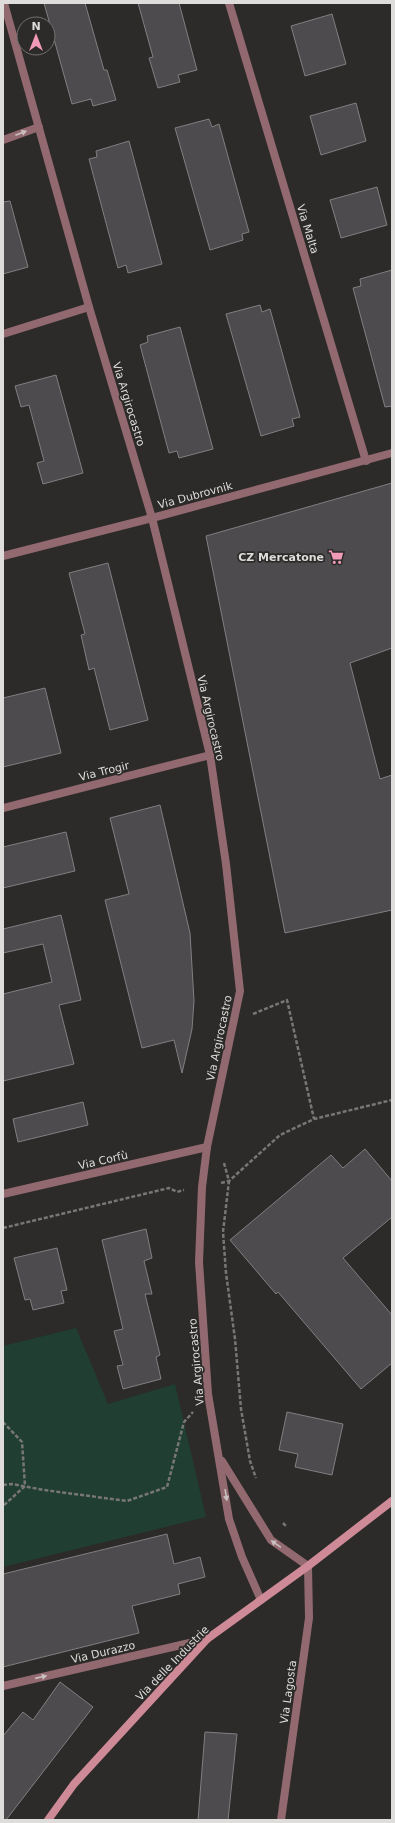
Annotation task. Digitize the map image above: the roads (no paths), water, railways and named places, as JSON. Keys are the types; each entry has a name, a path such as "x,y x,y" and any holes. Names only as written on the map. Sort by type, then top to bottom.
{"street":[{"name":"Via Argirocastro","path":"4,3 88,307 152,518 210,755 226,864 240,991 207,1147 202,1187 199,1262 208,1394 229,1519 242,1557 261,1600"},
{"name":"Via Malta","path":"229,3 366,461"},
{"path":"3,140 39,126"},
{"path":"3,334 88,307"},
{"name":"Via Dubrovnik","path":"3,556 152,518 392,453"},
{"name":"Via Trogir","path":"3,808 210,755"},
{"name":"Via Corfù","path":"3,1194 207,1147"},
{"name":"Via Argirocastro","path":"219,1456 270,1540 308,1566"},
{"name":"Via delle Industrie","path":"48,1820 74,1784 207,1639 308,1566 392,1501"},
{"name":"Via Lagosta","path":"281,1820 309,1618 308,1566"},
{"name":"Via Durazzo","path":"3,1686 207,1639"}],"place":[{"name":"CZ Mercatone","path":"336,557"}]}
